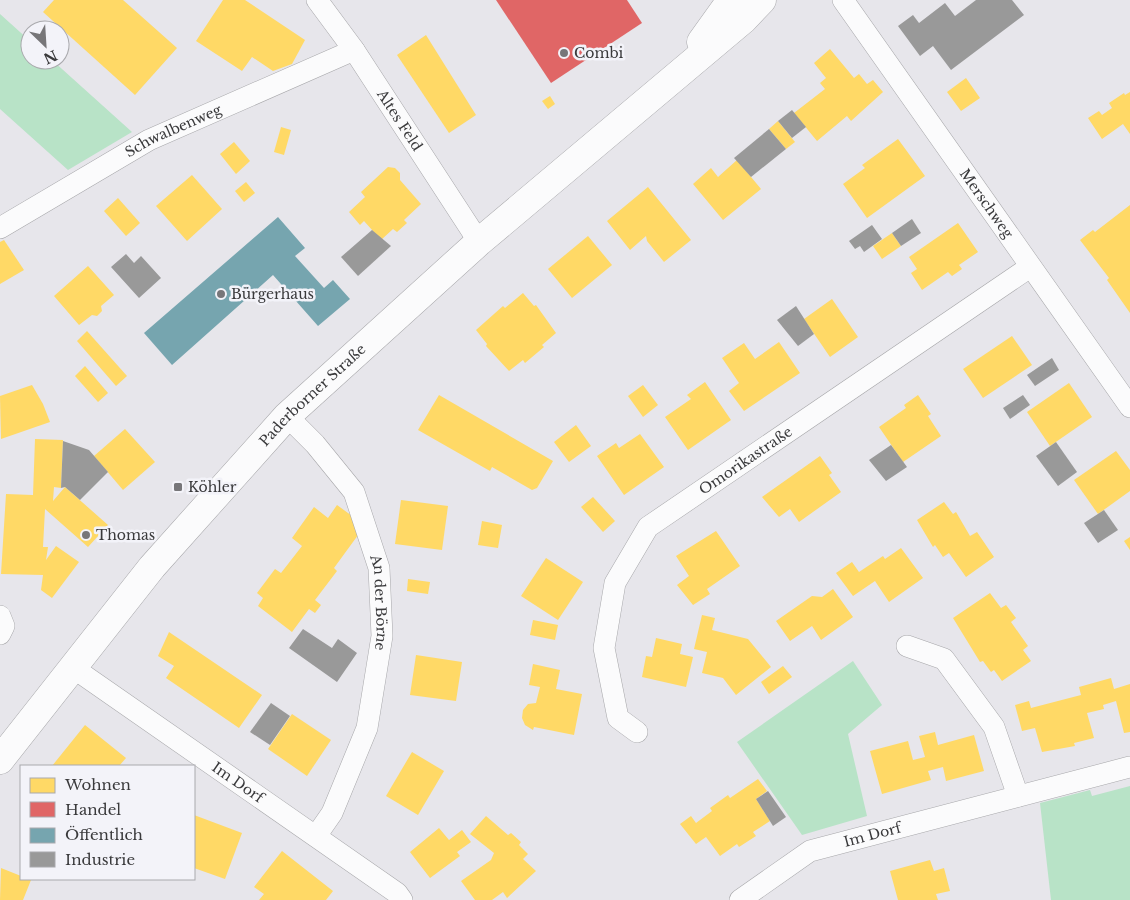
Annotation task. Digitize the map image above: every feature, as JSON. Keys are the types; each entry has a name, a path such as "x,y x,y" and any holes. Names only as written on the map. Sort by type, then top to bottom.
{"main road":[{"name":"Paderborner Straße","path":"674,78 731,0"},
{"name":"Paderborner Straße","path":"2,754 164,553 287,416 480,242 743,20 762,0"}],"street":[{"name":"Altes Feld","path":"317,0 354,50 480,242"},
{"name":"Merschweg","path":"843,0 1130,407"},
{"name":"Schwalbenweg","path":"0,228 149,140 354,50"},
{"name":"Omorikastraße","path":"637,732 618,718 604,648 615,583 648,527 1030,267"},
{"name":"An der Börne","path":"287,416 315,444 354,492 379,568 382,636 367,728 332,813 316,836"},
{"path":"0,616 4,626 0,634"},
{"path":"907,646 944,659 994,727 1018,796"},
{"name":"Im Dorf","path":"72,667 397,893 402,900"},
{"name":"Im Dorf","path":"740,900 810,851 1130,767"}],"green space":[{"path":"0,14 20,32 20,70 63,70 132,132 68,170 0,109"},
{"path":"853,661 882,705 848,734 867,816 802,835 737,742"},
{"path":"1130,786 1130,900 1051,900 1040,803 1090,790 1092,796"}],"building: Wohnen":[{"path":"54,0 123,0 177,48 135,95 70,36 70,20 52,20 43,12"},
{"path":"223,0 245,0 305,40 292,64 273,71 252,57 242,71 196,41"},
{"path":"426,35 476,115 449,133 397,55"},
{"path":"830,49 854,78 859,74 867,84 873,80 883,92 851,121 847,116 817,141 794,113 825,89 820,83 826,78 814,63"},
{"path":"966,78 980,98 961,111 947,92"},
{"path":"1130,92 1130,134 1123,124 1102,139 1088,118 1099,111 1102,115 1112,108 1109,103 1124,93 1125,95"},
{"path":"550,96 555,104 548,109 542,101"},
{"path":"778,121 795,142 786,149 769,129"},
{"path":"281,127 291,130 284,155 274,152"},
{"path":"898,139 925,176 867,218 843,184 865,168 862,165"},
{"path":"234,142 250,161 236,174 220,154"},
{"path":"737,160 761,189 723,220 693,184 711,168 718,177"},
{"path":"388,167 395,168 400,173 400,180 421,204 404,220 407,223 397,232 393,229 381,240 364,221 360,225 349,212 365,197 361,192"},
{"path":"192,175 222,209 187,241 156,206"},
{"path":"246,182 255,193 244,202 235,191"},
{"path":"648,187 691,240 664,262 647,241 646,236 630,250 607,221"},
{"path":"118,198 140,223 126,236 104,211"},
{"path":"1130,205 1130,313 1107,280 1109,278 1080,240 1093,230 1095,232"},
{"path":"958,223 978,252 959,265 962,269 952,276 948,272 922,290 911,273 917,269 909,257"},
{"path":"892,233 901,246 882,259 873,246"},
{"path":"588,236 612,265 572,298 548,269"},
{"path":"4,240 24,270 0,284 0,242"},
{"path":"88,266 114,295 101,306 102,311 97,316 92,315 79,325 54,296"},
{"path":"523,293 534,306 536,305 556,333 542,345 544,347 525,363 523,360 509,371 486,346 487,344 476,330 503,306 505,308"},
{"path":"832,299 858,337 830,357 804,319"},
{"path":"87,331 127,376 116,386 77,341"},
{"path":"1012,336 1032,365 983,398 963,369"},
{"path":"779,342 800,373 744,411 729,391 739,383 722,358 744,343 755,359"},
{"path":"85,366 108,393 98,402 75,376"},
{"path":"705,382 731,420 688,450 665,417 691,399 687,395"},
{"path":"1069,383 1092,417 1050,446 1027,412"},
{"path":"32,385 43,404 50,422 1,439 0,396"},
{"path":"643,385 658,405 643,417 628,396"},
{"path":"439,395 553,461 537,488 532,490 492,467 490,471 418,430"},
{"path":"918,395 931,414 928,416 941,436 903,462 879,427 906,408 904,405"},
{"path":"576,425 591,446 569,462 554,442"},
{"path":"125,429 155,462 123,490 94,456"},
{"path":"640,434 664,467 624,495 597,456 616,443 619,448"},
{"path":"35,439 63,440 61,488 54,487 53,501 65,487 108,525 88,547 45,509 43,547 48,547 46,560 56,546 79,562 52,598 41,590 43,575 1,574 6,494 33,495"},
{"path":"1116,451 1130,470 1130,491 1098,514 1074,480"},
{"path":"820,456 832,473 829,475 841,492 799,522 790,509 779,517 762,497"},
{"path":"593,497 615,521 603,532 581,507"},
{"path":"401,500 448,506 442,550 395,544"},
{"path":"944,502 953,514 956,512 970,536 977,532 994,557 966,577 949,553 943,557 935,545 933,547 917,520"},
{"path":"337,505 359,521 361,531 334,568 337,571 315,600 321,605 315,613 309,609 292,632 258,606 263,598 257,593 275,569 281,573 302,546 292,538 314,507 328,518"},
{"path":"482,521 502,525 498,548 478,545"},
{"path":"716,531 740,566 707,589 710,594 693,605 677,585 689,576 676,556"},
{"path":"1130,537 1130,550 1124,541"},
{"path":"901,548 923,578 889,602 875,581 853,596 836,573 852,562 859,572 883,556 885,559"},
{"path":"546,558 583,582 558,620 521,596"},
{"path":"408,579 430,582 428,594 407,591"},
{"path":"833,589 853,617 821,640 812,626 790,641 776,621 812,596 822,597"},
{"path":"990,593 1001,608 1006,605 1016,618 1011,622 1028,646 1023,650 1031,661 1002,681 994,670 991,672 983,661 980,662 953,618"},
{"path":"702,615 715,618 712,630 748,639 771,667 736,695 723,678 702,673 707,652 694,649"},
{"path":"533,620 558,625 555,640 530,635"},
{"path":"169,632 262,695 239,728 166,678 174,666 158,656"},
{"path":"656,638 682,644 680,654 693,657 686,687 642,677 646,656 652,657"},
{"path":"416,655 462,662 456,701 410,695"},
{"path":"533,664 560,670 556,689 582,694 574,735 534,727 533,730 525,725 522,718 523,710 528,704 536,703 540,687 529,685"},
{"path":"783,666 792,677 769,694 761,682"},
{"path":"1111,678 1114,689 1130,684 1130,732 1124,733 1116,701 1103,705 1104,709 1087,713 1094,738 1074,743 1075,746 1042,752 1035,728 1022,731 1015,705 1029,701 1031,708 1081,695 1079,687"},
{"path":"292,714 331,740 307,776 268,749"},
{"path":"85,725 126,758 120,765 53,765"},
{"path":"935,732 938,745 974,735 984,771 946,781 943,767 928,771 931,780 882,794 870,751 908,741 913,760 925,757 919,736"},
{"path":"412,752 444,771 418,815 386,796"},
{"path":"758,779 767,791 756,799 770,821 753,832 756,836 739,847 737,844 720,856 706,837 696,844 680,824 691,816 696,823 712,811 710,808 728,795 730,798"},
{"path":"195,815 242,833 225,879 195,868"},
{"path":"486,816 508,835 511,833 521,842 519,845 528,854 523,859 536,871 507,898 503,892 492,900 475,900 461,881 491,860 494,853 470,834"},
{"path":"439,828 449,840 462,830 471,842 457,852 460,856 430,878 410,852"},
{"path":"282,851 333,891 326,900 259,900 264,894 254,887"},
{"path":"930,860 934,871 944,868 950,891 936,894 938,900 898,900 890,871"},
{"path":"1,868 20,876 20,880 31,880 23,900 0,900"}],"building: Handel":[{"name":"Combi","path":"496,0 627,0 642,23 551,83"}],"building: Öffentlich":[{"name":"Bürgerhaus","path":"278,217 305,248 295,256 324,288 333,280 350,299 318,326 273,275 172,365 144,333"}],"building: Industrie":[{"path":"976,0 1012,0 1024,15 951,70 933,46 920,56 898,26 913,15 919,23 945,3 955,16"},
{"path":"792,110 806,127 792,138 778,121"},
{"path":"769,129 786,149 751,177 734,158"},
{"path":"912,219 921,233 901,246 892,233"},
{"path":"872,225 882,239 864,252 860,246 855,249 849,241"},
{"path":"372,230 391,246 358,276 341,257"},
{"path":"126,254 134,263 141,256 161,278 139,298 111,267"},
{"path":"796,306 814,334 798,346 777,320"},
{"path":"1052,358 1059,370 1035,386 1027,375"},
{"path":"1023,395 1030,405 1010,419 1003,408"},
{"path":"63,441 89,450 108,472 80,500 65,487 61,488"},
{"path":"1056,442 1077,472 1058,486 1036,456"},
{"path":"891,445 907,467 886,481 869,460"},
{"path":"1104,510 1118,530 1098,543 1084,523"},
{"path":"303,629 332,648 338,639 357,653 337,682 289,648"},
{"path":"271,703 290,716 270,745 250,732"},
{"path":"768,791 786,817 773,826 756,799"}],"place":[{"name":"Combi","path":"564,53"},
{"name":"Bürgerhaus","path":"221,294"},
{"name":"Köhler","path":"178,487"},
{"name":"Thomas","path":"86,535"}]}
